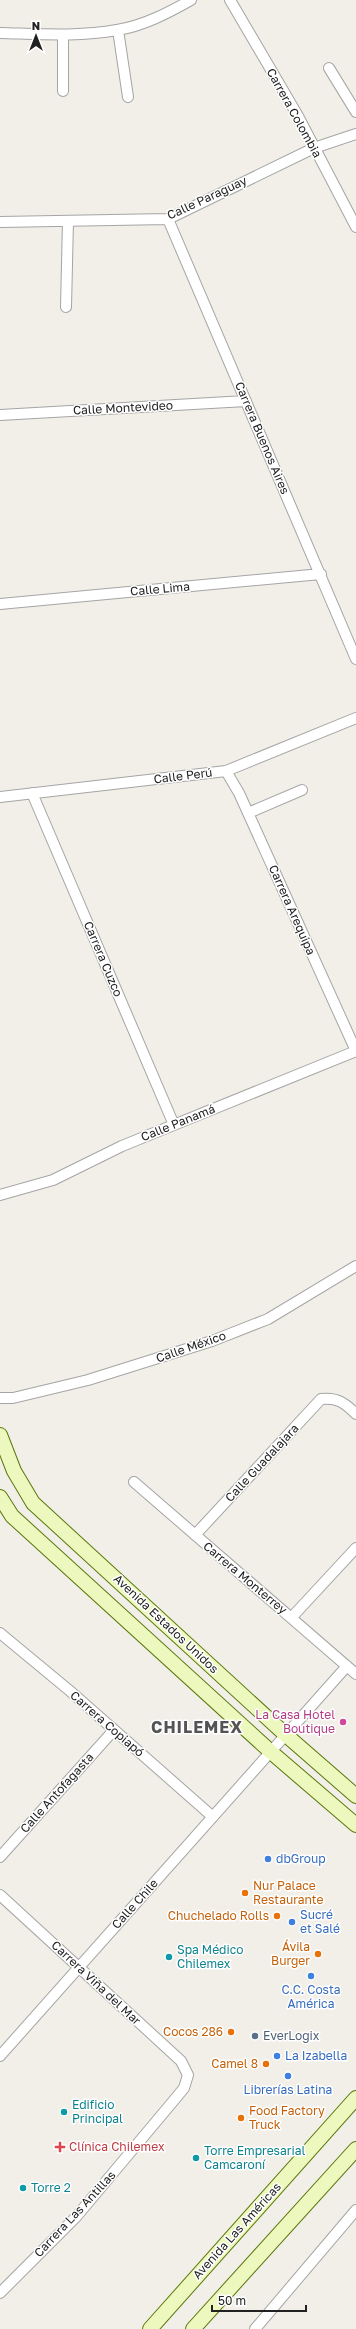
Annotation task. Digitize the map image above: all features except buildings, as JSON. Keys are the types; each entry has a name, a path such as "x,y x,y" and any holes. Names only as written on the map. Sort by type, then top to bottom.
{"street":[{"path":"0,32 64,35 118,30 166,14 191,0"},
{"name":"Carrera Colombia","path":"230,0 314,148 356,226"},
{"path":"118,30 128,97"},
{"path":"63,91 64,35"},
{"path":"329,68 356,112"},
{"name":"Calle Paraguay","path":"0,222 168,219 314,148 356,134"},
{"name":"Carrera Buenos Aires","path":"168,219 356,658"},
{"path":"66,307 68,221"},
{"name":"Calle Montevideo","path":"0,415 246,401"},
{"name":"Calle Lima","path":"0,604 320,574"},
{"name":"Calle Perú","path":"0,797 226,771 356,718"},
{"name":"Carrera Arequipa","path":"226,771 248,813 356,1051"},
{"path":"248,813 302,790"},
{"name":"Carrera Cuzco","path":"32,793 174,1125"},
{"name":"Calle Panamá","path":"0,1195 53,1180 122,1146 356,1051"},
{"name":"Calle México","path":"13,1398 88,1380 212,1341 268,1319 356,1266"},
{"path":"0,1398 13,1398"},
{"path":"0,1406 13,1398"},
{"name":"Calle Guadalajara","path":"195,1535 321,1399 332,1398 344,1402 356,1414"},
{"name":"Avenida Estados Unidos","path":"0,1435 14,1471 33,1503 286,1735 356,1796"},
{"name":"Carrera Monterrey","path":"134,1482 292,1617 356,1674"},
{"name":"Avenida Estados Unidos","path":"0,1497 12,1516 271,1752 356,1826"},
{"path":"292,1617 356,1548"},
{"name":"Carrera Copiapó","path":"0,1633 213,1817"},
{"name":"Calle Chile","path":"0,2056 347,1666"},
{"name":"Calle Antofagasta","path":"0,1856 114,1730"},
{"name":"Carrera Viña del Mar","path":"0,1895 181,2061 188,2075"},
{"name":"Carrera Las Antillas","path":"0,2293 93,2196 184,2088 188,2075"},
{"name":"Avenida Las Américas","path":"150,2329 356,2098"},
{"path":"193,2329 356,2150"},
{"path":"255,2329 356,2210"}],"place":[{"name":"La Casa Hotel Boutique","path":"343,1722"},
{"name":"dbGroup","path":"268,1859"},
{"name":"Nur Palace Restaurante","path":"245,1893"},
{"name":"Chuchelado Rolls","path":"277,1916"},
{"name":"Sucré et Salé","path":"292,1922"},
{"name":"Ávila Burger","path":"318,1954"},
{"name":"Spa Médico Chilemex","path":"169,1957"},
{"name":"C.C. Costa América","path":"311,1976"},
{"name":"Cocos 286","path":"231,2032"},
{"name":"EverLogix","path":"255,2036"},
{"name":"La Izabella","path":"277,2056"},
{"name":"Camel 8","path":"266,2064"},
{"name":"Librerías Latina","path":"288,2076"},
{"name":"Edificio Principal","path":"64,2112"},
{"name":"Food Factory Truck","path":"241,2118"},
{"name":"Clínica Chilemex","path":"60,2147"},
{"name":"Torre Empresarial Camcaroní","path":"196,2158"},
{"name":"Torre 2","path":"23,2188"}],"district":[{"name":"CHILEMEX","path":"197,1727"}]}
